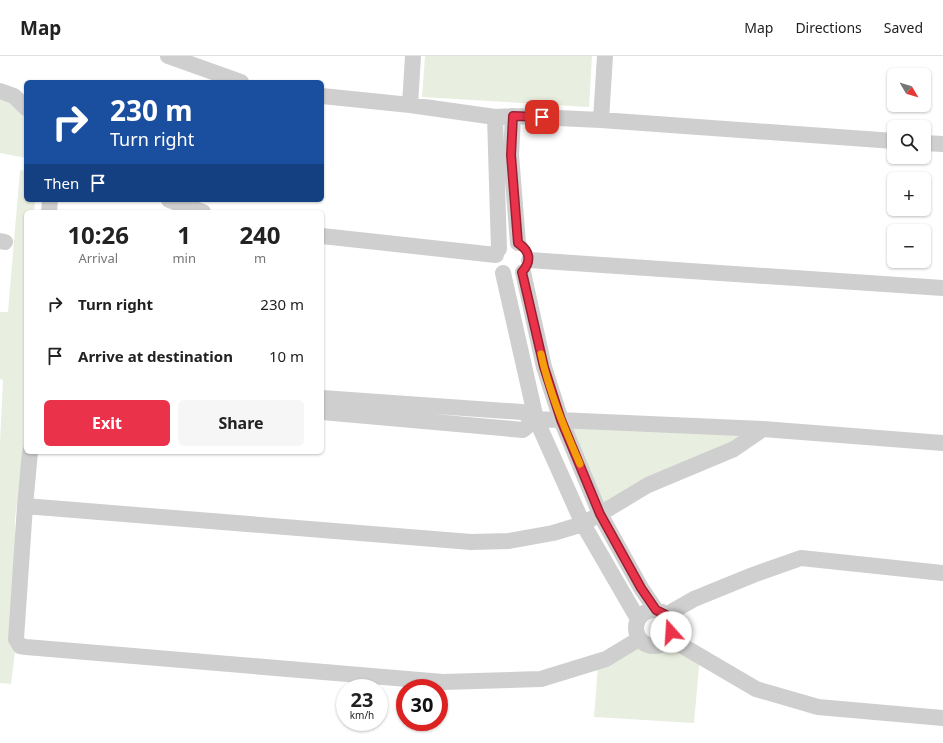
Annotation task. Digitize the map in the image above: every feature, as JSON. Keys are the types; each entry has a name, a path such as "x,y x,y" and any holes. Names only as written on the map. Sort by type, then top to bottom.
{"street":[{"path":"168,56 235,80"},
{"path":"410,104 413,56"},
{"path":"601,120 605,56"},
{"path":"0,91 14,96 24,106"},
{"path":"324,96 410,104 495,117 513,116 601,120 887,140"},
{"path":"513,116 511,155 518,243"},
{"path":"495,117 497,252 495,262 498,268 509,276 516,275 526,266 943,288"},
{"path":"931,143 943,144"},
{"path":"175,202 197,210"},
{"path":"324,236 497,252"},
{"path":"497,252 504,244 511,242 518,243 524,247 528,253 526,266 544,367 561,420 600,514 641,588 661,613 670,620 671,632 668,638 662,644 654,646 646,645 639,639 636,633 638,619 646,612 661,613 753,575 801,558 943,573"},
{"path":"503,273 536,419 584,524 638,619"},
{"path":"324,398 522,412 536,419 763,429 943,443"},
{"path":"324,412 522,430 536,419"},
{"path":"24,506 470,542 509,541 553,533 584,524 648,484 734,448 763,429"},
{"path":"30,454 24,506 16,639 20,646 443,682 541,679 606,659 639,639"},
{"path":"668,638 756,689 818,707 943,718"}],"green space":[{"path":"425,56 592,56 589,107 422,97"},
{"path":"0,96 24,111 24,158 0,153"},
{"path":"20,170 24,171 24,202 35,202 34,210 24,210 24,447 15,519 15,651 11,684 0,683 0,443 3,380 0,379 0,312 8,312"},
{"path":"565,423 753,432 601,509"},
{"path":"669,642 700,656 694,723 594,717 598,665 640,644"}],"slow traffic":[{"path":"541,354 561,420 580,464"}],"route":[{"path":"542,117 513,116 511,155 518,243 524,247 528,253 529,260 527,267 522,272 544,367 561,420 600,514 641,588 656,610 666,615 670,620 671,632"}]}
